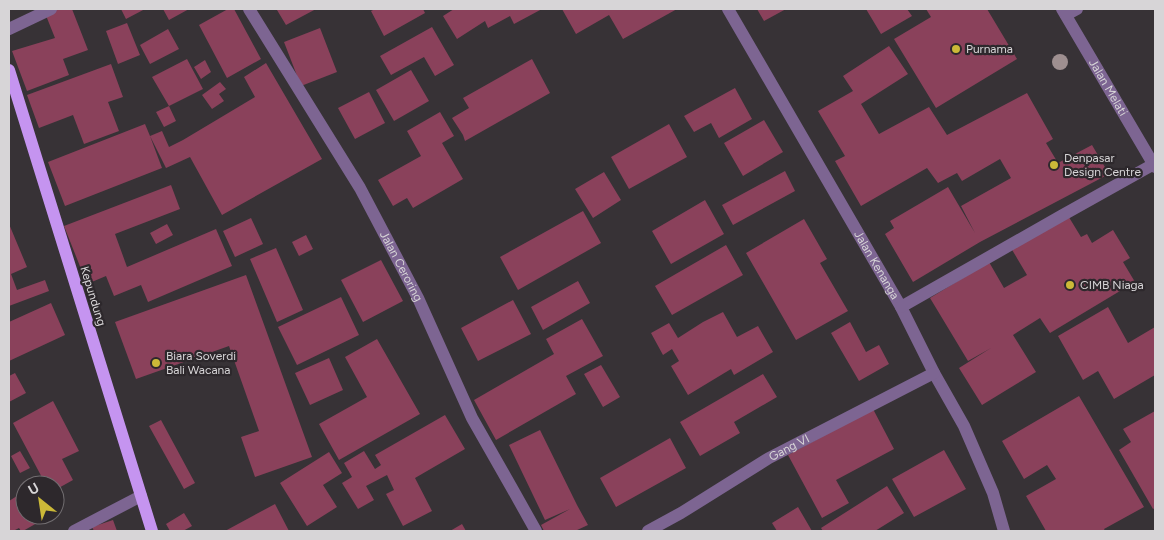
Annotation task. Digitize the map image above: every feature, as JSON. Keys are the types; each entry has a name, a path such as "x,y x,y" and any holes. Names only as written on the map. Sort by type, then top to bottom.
{"main road":[{"name":"Kepundung","path":"9,70 152,531"}],"street":[{"path":"9,28 51,9"},
{"name":"Jalan Ceroring","path":"249,9 360,188 418,298 472,418 536,531"},
{"name":"Jalan Kenanga","path":"728,9 901,307 967,434 993,493 1004,531"},
{"name":"Jalan Melati","path":"1068,11 1154,166"},
{"path":"901,307 1093,198 1154,166"},
{"name":"Gang VI","path":"648,531 769,458 934,373"},
{"path":"74,531 141,496"}],"building":[{"path":"57,9 72,9 88,50 63,59 69,75 27,91 12,51 55,38 45,13"},
{"path":"121,9 145,9 126,19"},
{"path":"163,9 189,9 169,20"},
{"path":"228,9 234,9 261,59 227,78 199,25"},
{"path":"316,9 286,25 277,10"},
{"path":"375,9 423,9 425,13 384,36 371,11"},
{"path":"454,9 542,9 514,24 510,16 488,28 485,21 457,39 443,16"},
{"path":"562,9 677,9 623,39 609,15 576,34"},
{"path":"757,9 786,9 764,21"},
{"path":"866,9 907,9 912,16 881,34"},
{"name":"Purnama","path":"926,9 987,9 1017,59 936,108 894,39 931,17"},
{"path":"127,23 140,55 118,64 106,31"},
{"path":"432,27 454,65 435,76 424,57 391,75 380,56"},
{"path":"320,28 337,72 301,86 284,42"},
{"path":"168,29 179,49 150,64 140,45"},
{"path":"889,46 908,74 861,104 879,134 929,107 947,135 1027,93 1053,139 1046,143 1058,163 1092,145 1109,174 980,242 913,282 885,234 894,228 890,221 948,187 975,233 961,206 1011,178 1000,159 962,181 957,173 938,183 927,168 861,206 835,161 845,156 818,111 853,91 843,76"},
{"path":"187,59 203,89 169,106 152,77"},
{"path":"532,59 550,93 465,141 452,118 469,108 463,98"},
{"path":"205,60 211,72 201,79 194,67"},
{"path":"266,63 322,159 222,215 190,157 166,168 150,136 162,131 169,147 255,97 244,77"},
{"path":"111,64 123,97 108,102 119,131 84,144 73,115 39,128 27,95"},
{"path":"411,70 429,101 394,121 376,90"},
{"path":"220,82 226,89 219,94 224,101 212,109 202,95"},
{"path":"735,88 752,119 719,138 711,123 694,132 684,116"},
{"path":"369,92 385,123 355,139 338,108"},
{"path":"169,106 176,121 164,127 156,112"},
{"path":"440,112 454,136 442,143 463,179 413,208 407,198 393,206 378,180 421,156 407,131"},
{"path":"764,120 783,152 743,176 724,143"},
{"path":"145,124 162,168 65,206 48,162"},
{"path":"669,124 687,157 629,189 611,157"},
{"path":"785,171 795,191 733,225 722,205"},
{"path":"604,172 621,200 593,218 575,189"},
{"path":"171,185 180,209 115,234 127,267 216,229 232,266 148,302 141,285 114,296 106,276 87,284 64,226"},
{"path":"705,200 724,234 671,264 652,231"},
{"path":"583,211 601,243 518,290 500,257"},
{"name":"CIMB Niaga","path":"1067,214 1081,237 1087,234 1092,243 1113,230 1130,258 1123,262 1135,282 1050,333 1040,318 1013,335 1036,372 982,405 959,368 991,348 968,361 930,298 989,262 1004,288 1027,275 1011,248"},
{"path":"251,218 263,244 235,257 223,231"},
{"path":"804,219 827,259 820,263 848,311 796,340 746,253"},
{"path":"9,224 27,267 11,274 17,290 45,280 49,291 9,306"},
{"path":"167,224 173,235 156,244 150,233"},
{"path":"306,235 313,249 299,256 292,242"},
{"path":"726,245 743,275 672,315 655,286"},
{"path":"276,248 303,310 277,322 250,259"},
{"path":"381,260 403,301 363,322 341,280"},
{"name":"Biara Soverdi Bali Wacana","path":"246,275 312,457 255,477 241,437 259,431 229,346 136,379 115,322"},
{"path":"578,281 590,303 543,330 531,307"},
{"path":"341,297 359,335 297,365 278,327"},
{"path":"513,300 531,334 478,361 461,328"},
{"path":"51,303 65,335 9,361 9,322"},
{"path":"1108,307 1128,343 1155,327 1155,375 1114,399 1098,371 1083,380 1058,336"},
{"path":"723,312 737,337 758,326 773,352 734,375 731,369 688,395 671,366 679,361 672,349 663,355 651,333 669,323 678,338"},
{"path":"582,319 603,356 566,376 576,394 496,440 474,400 554,354 546,339"},
{"path":"850,322 866,352 879,345 889,364 859,381 831,333"},
{"path":"377,339 420,414 339,460 319,424 367,397 345,357"},
{"path":"329,358 343,390 310,405 295,373"},
{"path":"601,365 620,397 603,407 584,374"},
{"path":"15,373 26,393 9,402 9,376"},
{"path":"763,374 777,397 734,422 740,433 700,456 680,422"},
{"path":"1079,396 1144,507 1104,529 1105,531 1046,531 1026,496 1056,479 1047,465 1024,479 1002,441"},
{"path":"53,401 79,451 62,459 73,480 65,484 65,475 41,475 13,423"},
{"path":"873,409 894,449 836,480 849,503 822,518 788,455"},
{"path":"1155,411 1155,508 1153,509 1119,450 1131,442 1123,429"},
{"path":"445,415 465,449 415,478 432,511 403,526 386,494 394,490 387,475 366,486 374,500 358,509 342,483 352,477 344,463 364,451 375,469 381,465 375,455"},
{"path":"161,420 195,483 184,489 149,426"},
{"path":"540,430 588,525 575,531 544,531 541,525 570,509 545,520 509,445"},
{"path":"670,438 686,468 616,507 600,478"},
{"path":"944,450 966,489 914,517 892,479"},
{"path":"20,451 30,468 20,473 11,456"},
{"path":"329,452 342,473 323,485 337,507 307,526 280,483"},
{"path":"887,486 904,513 875,531 823,531 821,528"},
{"path":"15,497 15,525 34,525 23,531 19,528 9,531 9,501"},
{"path":"275,504 289,531 225,531"},
{"path":"798,507 812,531 777,531 772,523"},
{"path":"184,513 192,526 183,531 170,531 166,524"},
{"path":"113,520 117,531 94,531 92,527"},
{"path":"462,524 466,531 450,531"}],"place":[{"name":"Purnama","path":"956,49"},
{"name":"Denpasar Design Centre","path":"1054,165"},
{"name":"CIMB Niaga","path":"1070,285"},
{"name":"Biara Soverdi Bali Wacana","path":"156,363"}]}
